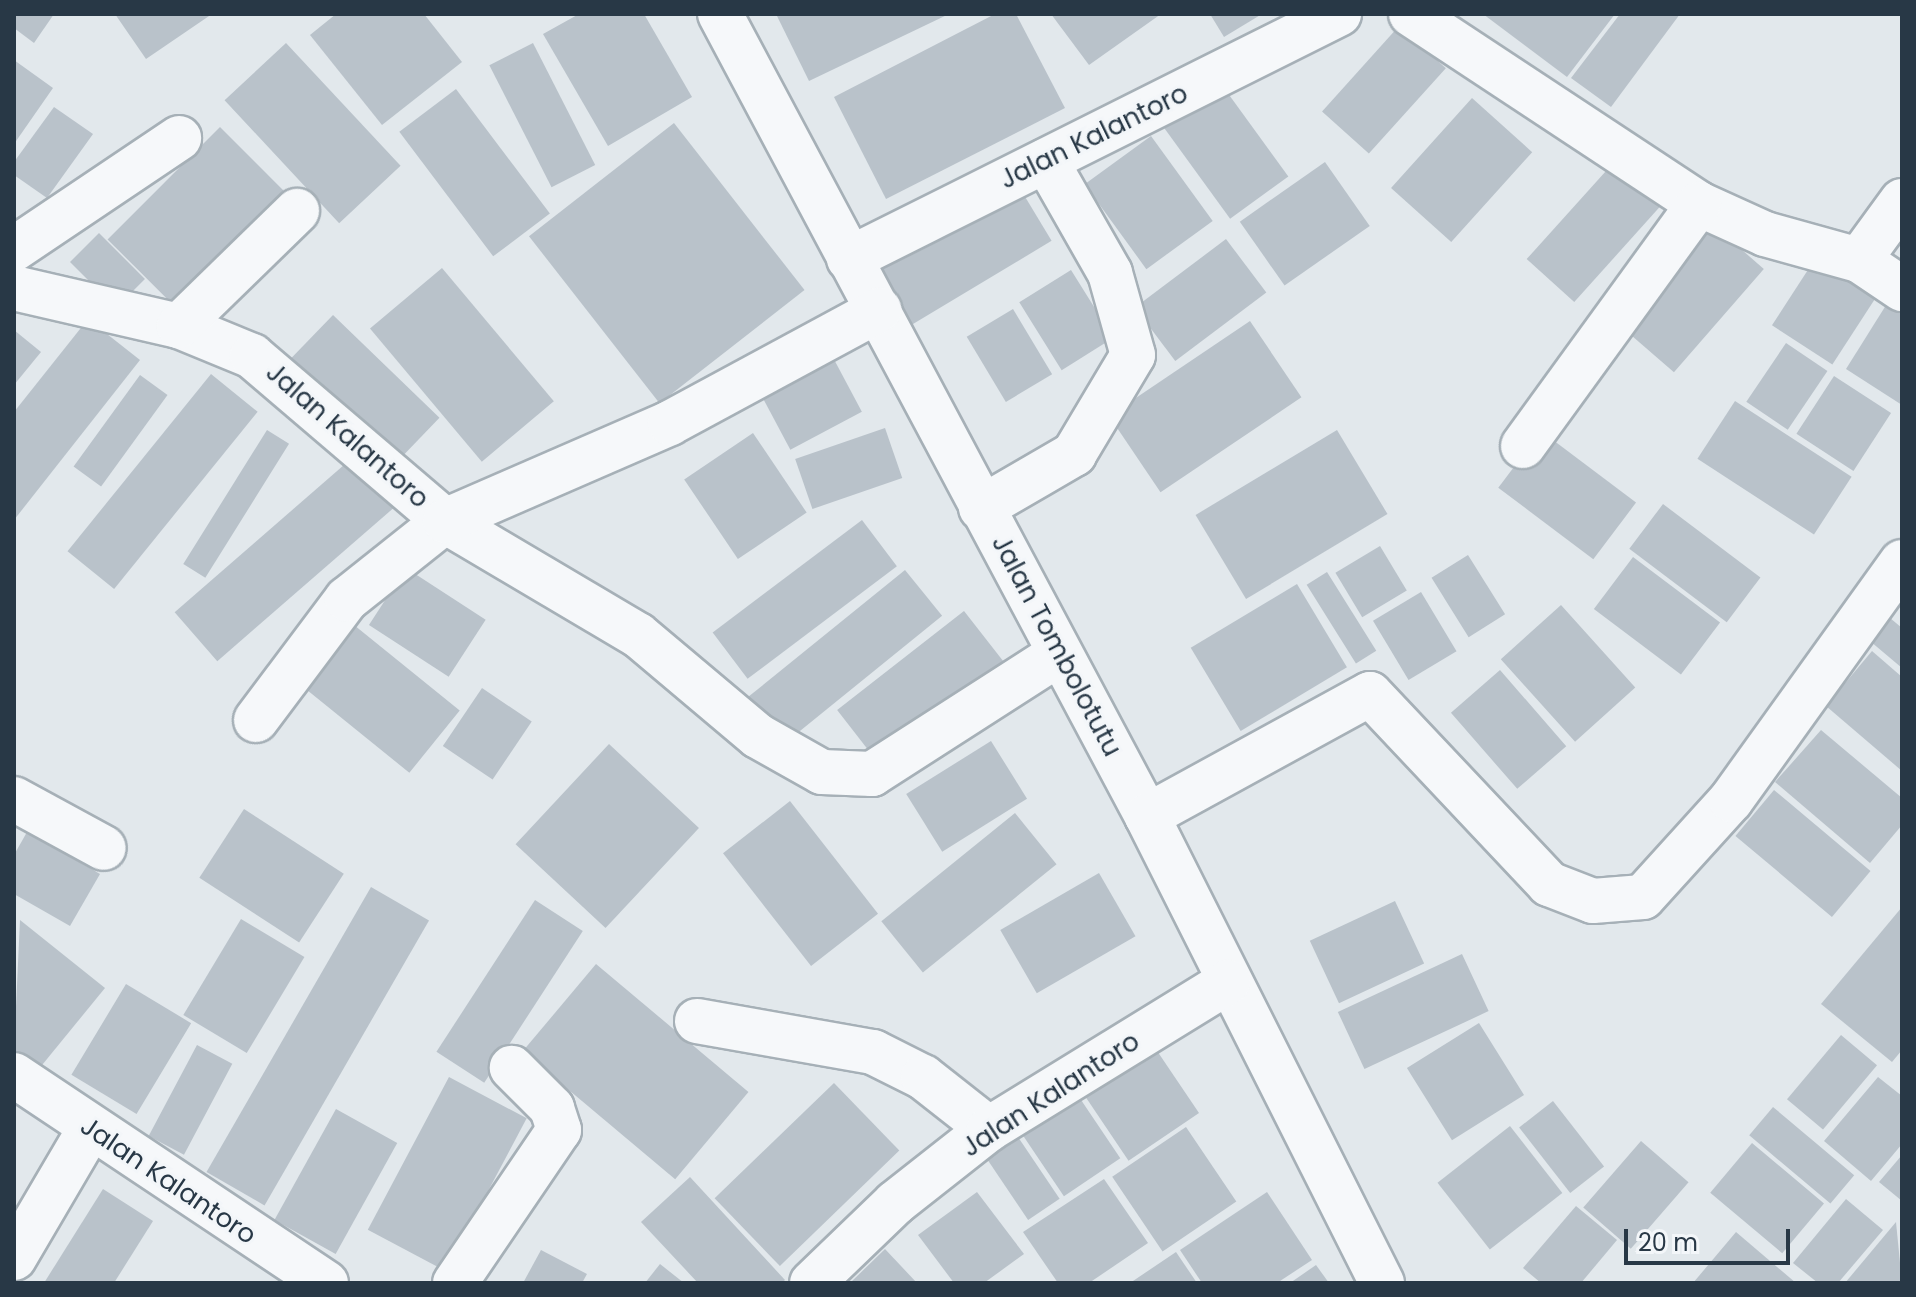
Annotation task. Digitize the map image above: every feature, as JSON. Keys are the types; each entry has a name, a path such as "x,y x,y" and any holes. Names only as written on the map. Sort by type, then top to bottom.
{"street":[{"name":"Jalan Tombolotutu","path":"720,14 1147,816 1382,1283"},
{"name":"Jalan Kalantoro","path":"849,259 1339,14"},
{"path":"1411,14 1699,204 1765,234 1859,260 1902,289"},
{"path":"14,249 179,138"},
{"path":"981,508 1074,454 1133,355 1110,273 1046,161"},
{"path":"1859,260 1902,201"},
{"path":"1523,446 1699,204"},
{"path":"179,326 297,211"},
{"name":"Jalan Kalantoro","path":"14,288 179,326 252,356 289,382 445,521 670,423 879,310"},
{"path":"256,720 347,599 445,521 638,635 758,736 822,772 872,774 1059,654"},
{"path":"1147,816 1370,694 1549,884 1593,901 1643,897 1731,800 1902,562"},
{"path":"14,799 104,848"},
{"name":"Jalan Kalantoro","path":"812,1283 895,1203 989,1129 1228,982"},
{"path":"697,1021 873,1052 923,1077 989,1129"},
{"path":"455,1283 559,1130 552,1108 512,1068"},
{"name":"Jalan Kalantoro","path":"14,1075 89,1130 326,1283"},
{"path":"14,1258 89,1130"}],"building":[{"path":"14,14 54,14 34,43 14,28"},
{"path":"115,14 212,14 146,59"},
{"path":"336,14 424,14 462,62 382,125 310,35"},
{"path":"579,14 644,14 692,97 608,146 543,34"},
{"path":"776,14 949,14 809,81"},
{"path":"995,14 1016,14 1065,108 886,199 834,97"},
{"path":"1051,14 1161,14 1089,65"},
{"path":"1210,14 1262,14 1224,37"},
{"path":"1483,14 1615,14 1567,77"},
{"path":"1620,14 1680,14 1611,107 1571,78"},
{"path":"1399,26 1446,68 1369,154 1322,111"},
{"path":"286,43 401,166 339,223 225,100"},
{"path":"533,43 595,165 552,187 489,65"},
{"path":"14,60 53,88 14,144"},
{"path":"1219,81 1288,176 1230,219 1161,123"},
{"path":"456,89 550,214 493,256 399,132"},
{"path":"1472,98 1532,152 1451,242 1391,188"},
{"path":"54,107 93,134 47,198 14,175 14,162"},
{"path":"674,123 805,290 660,403 529,236"},
{"path":"220,127 287,194 175,307 108,239"},
{"path":"1151,136 1213,221 1146,269 1085,184"},
{"path":"1615,161 1663,204 1574,302 1527,259"},
{"path":"1325,162 1370,226 1285,286 1240,222"},
{"path":"1015,180 1052,241 908,327 872,266"},
{"path":"1711,223 1764,269 1674,372 1621,326"},
{"path":"99,233 145,279 116,308 70,262"},
{"path":"1226,239 1266,293 1175,361 1135,308"},
{"path":"1815,259 1875,298 1832,364 1772,325"},
{"path":"442,268 554,401 482,462 370,328"},
{"path":"1071,270 1113,338 1062,370 1019,302"},
{"path":"1888,302 1902,311 1902,405 1846,369"},
{"path":"1013,309 1052,374 1006,402 967,337"},
{"path":"333,315 439,418 396,463 289,360"},
{"path":"88,319 140,360 14,520 14,412"},
{"path":"1250,321 1301,397 1161,492 1109,416"},
{"path":"14,330 41,352 14,385"},
{"path":"1786,343 1827,371 1788,430 1746,402"},
{"path":"829,350 862,412 790,450 757,388"},
{"path":"211,374 258,412 114,589 68,551"},
{"path":"140,375 168,395 101,486 74,466"},
{"path":"1834,376 1891,413 1853,471 1796,434"},
{"path":"1735,401 1852,477 1814,535 1697,459"},
{"path":"885,428 902,478 812,509 795,459"},
{"path":"267,430 289,444 205,578 183,564"},
{"path":"1337,430 1387,514 1246,599 1196,515"},
{"path":"1541,431 1636,503 1593,559 1498,488"},
{"path":"753,433 807,513 738,559 684,479"},
{"path":"352,458 395,507 217,661 175,612"},
{"path":"1663,504 1760,577 1727,622 1629,549"},
{"path":"862,520 897,566 748,679 713,633"},
{"path":"1380,546 1407,591 1362,617 1335,573"},
{"path":"1468,555 1505,614 1469,637 1432,578"},
{"path":"1633,557 1720,623 1681,675 1594,609"},
{"path":"406,568 486,620 449,677 369,625"},
{"path":"905,570 942,616 785,743 748,697"},
{"path":"1327,572 1376,651 1356,664 1307,585"},
{"path":"1297,584 1347,667 1241,731 1191,648"},
{"path":"1421,592 1457,651 1409,680 1373,621"},
{"path":"1561,605 1635,687 1575,742 1501,659"},
{"path":"964,611 1005,663 878,762 837,710"},
{"path":"1884,613 1902,628 1902,668 1864,636"},
{"path":"354,625 460,711 409,773 304,687"},
{"path":"1872,651 1902,677 1902,771 1826,706"},
{"path":"1500,670 1566,746 1517,789 1451,713"},
{"path":"482,688 532,722 493,780 443,746"},
{"path":"1821,730 1902,798 1902,825 1870,863 1775,782"},
{"path":"991,741 1027,799 942,852 906,794"},
{"path":"609,744 699,828 606,928 516,844"},
{"path":"1774,790 1871,871 1832,917 1735,836"},
{"path":"790,801 878,914 811,966 723,853"},
{"path":"244,809 344,874 299,943 199,878"},
{"path":"1015,813 1057,864 923,973 881,921"},
{"path":"27,832 100,874 70,926 14,894 14,855"},
{"path":"1099,873 1136,936 1037,993 1000,930"},
{"path":"371,887 429,920 265,1205 207,1172"},
{"path":"535,900 583,931 484,1083 436,1052"},
{"path":"1395,901 1424,964 1339,1003 1310,941"},
{"path":"1902,907 1902,1050 1892,1062 1821,1004"},
{"path":"241,919 304,957 247,1053 183,1015"},
{"path":"20,920 105,988 38,1070 14,1050"},
{"path":"1462,954 1489,1011 1364,1069 1338,1012"},
{"path":"596,964 748,1092 675,1179 523,1051"},
{"path":"126,984 191,1023 137,1114 71,1075"},
{"path":"1479,1023 1524,1095 1452,1140 1407,1068"},
{"path":"1841,1035 1877,1065 1823,1130 1787,1099"},
{"path":"1147,1036 1199,1113 1129,1161 1077,1084"},
{"path":"197,1045 232,1064 184,1155 149,1136"},
{"path":"449,1077 527,1118 445,1271 368,1230"},
{"path":"1878,1077 1902,1096 1902,1144 1871,1181 1824,1141"},
{"path":"834,1083 899,1151 780,1266 715,1198"},
{"path":"1075,1091 1120,1158 1064,1196 1019,1129"},
{"path":"1553,1101 1604,1166 1570,1193 1519,1127"},
{"path":"1773,1107 1854,1175 1830,1203 1749,1135"},
{"path":"336,1109 397,1143 336,1254 274,1220"},
{"path":"1510,1126 1562,1193 1490,1250 1438,1183"},
{"path":"1186,1127 1236,1202 1163,1251 1112,1177"},
{"path":"1016,1134 1060,1199 1028,1220 984,1155"},
{"path":"1641,1141 1689,1182 1631,1249 1583,1207"},
{"path":"1752,1143 1824,1203 1782,1253 1710,1193"},
{"path":"1902,1155 1902,1201 1879,1182"},
{"path":"690,1177 785,1280 782,1283 698,1283 641,1222"},
{"path":"1104,1179 1148,1243 1089,1283 1058,1283 1023,1232"},
{"path":"103,1189 153,1221 114,1283 44,1283"},
{"path":"977,1192 1024,1254 984,1283 954,1283 918,1235"},
{"path":"1267,1192 1312,1260 1277,1283 1202,1283 1180,1250"},
{"path":"1846,1199 1883,1230 1838,1283 1818,1283 1793,1263"},
{"path":"1576,1206 1617,1240 1581,1283 1541,1283 1523,1268"},
{"path":"1896,1222 1902,1283 1845,1283"},
{"path":"1736,1232 1796,1283 1693,1283"},
{"path":"885,1249 917,1283 850,1283"},
{"path":"541,1250 587,1274 582,1283 523,1283"},
{"path":"1176,1252 1197,1283 1130,1283"},
{"path":"660,1264 684,1283 645,1283"},
{"path":"1316,1265 1329,1283 1290,1283"}]}
